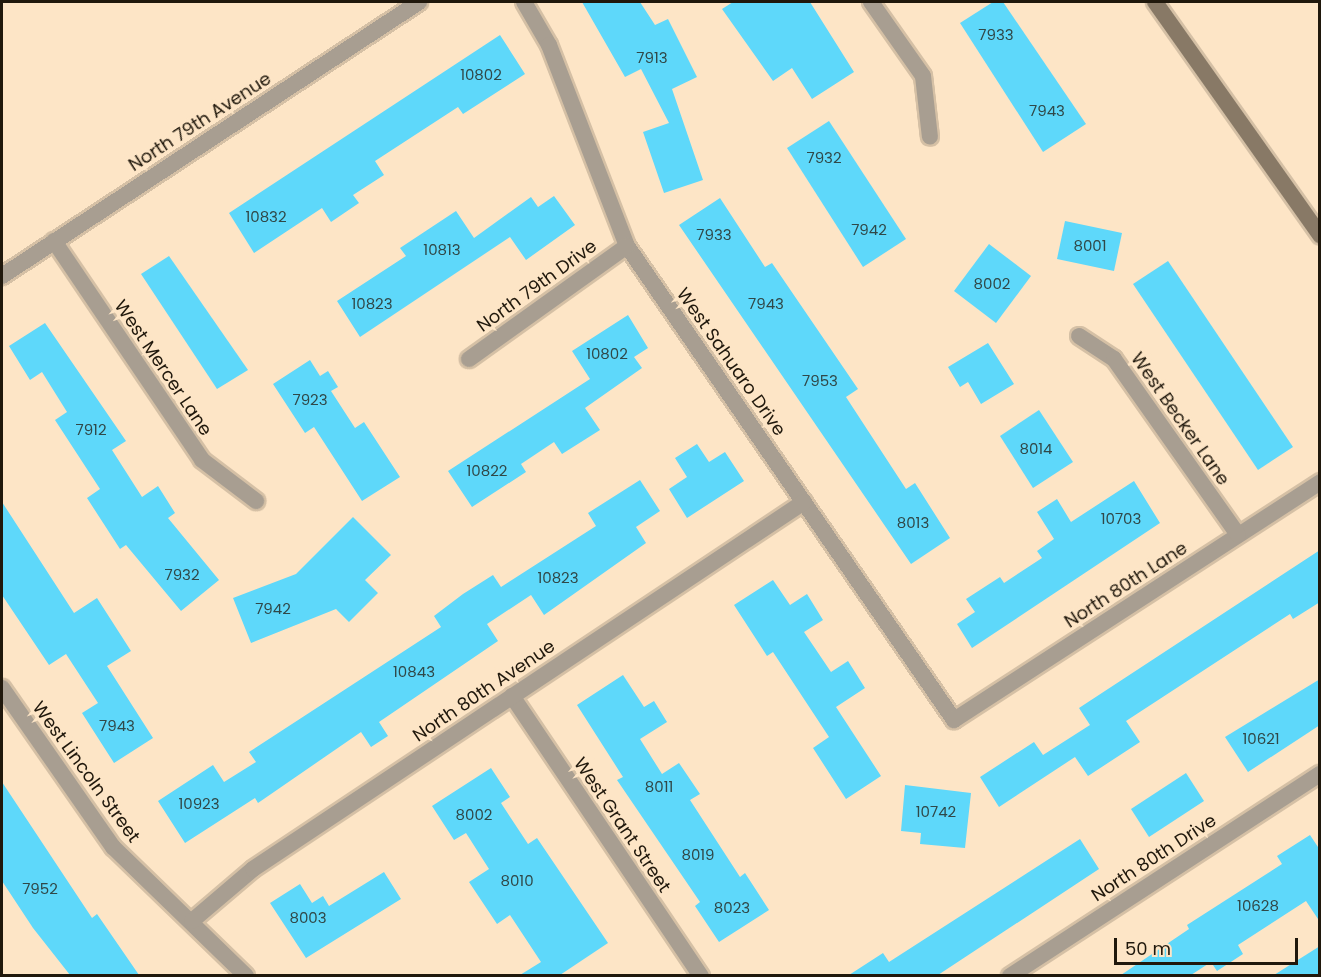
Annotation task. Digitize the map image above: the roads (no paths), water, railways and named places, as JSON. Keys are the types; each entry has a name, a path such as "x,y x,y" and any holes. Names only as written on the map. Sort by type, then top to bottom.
{"main road":[{"path":"1155,2 1320,235"}],"street":[{"name":"North 79th Avenue","path":"2,276 419,2"},
{"name":"West Sahuaro Drive","path":"524,2 549,45 627,246 954,720"},
{"path":"871,2 923,76 930,137"},
{"name":"West Mercer Lane","path":"54,241 202,460 256,501"},
{"name":"North 79th Drive","path":"469,359 627,246"},
{"name":"West Becker Lane","path":"1079,336 1114,359 1238,536"},
{"name":"North 80th Lane","path":"954,720 1320,482"},
{"name":"North 80th Avenue","path":"192,921 253,869 804,502"},
{"name":"West Lincoln Street","path":"2,688 113,847 246,975"},
{"name":"West Grant Street","path":"512,696 701,975"},
{"name":"North 80th Drive","path":"1010,975 1320,774"}]}
